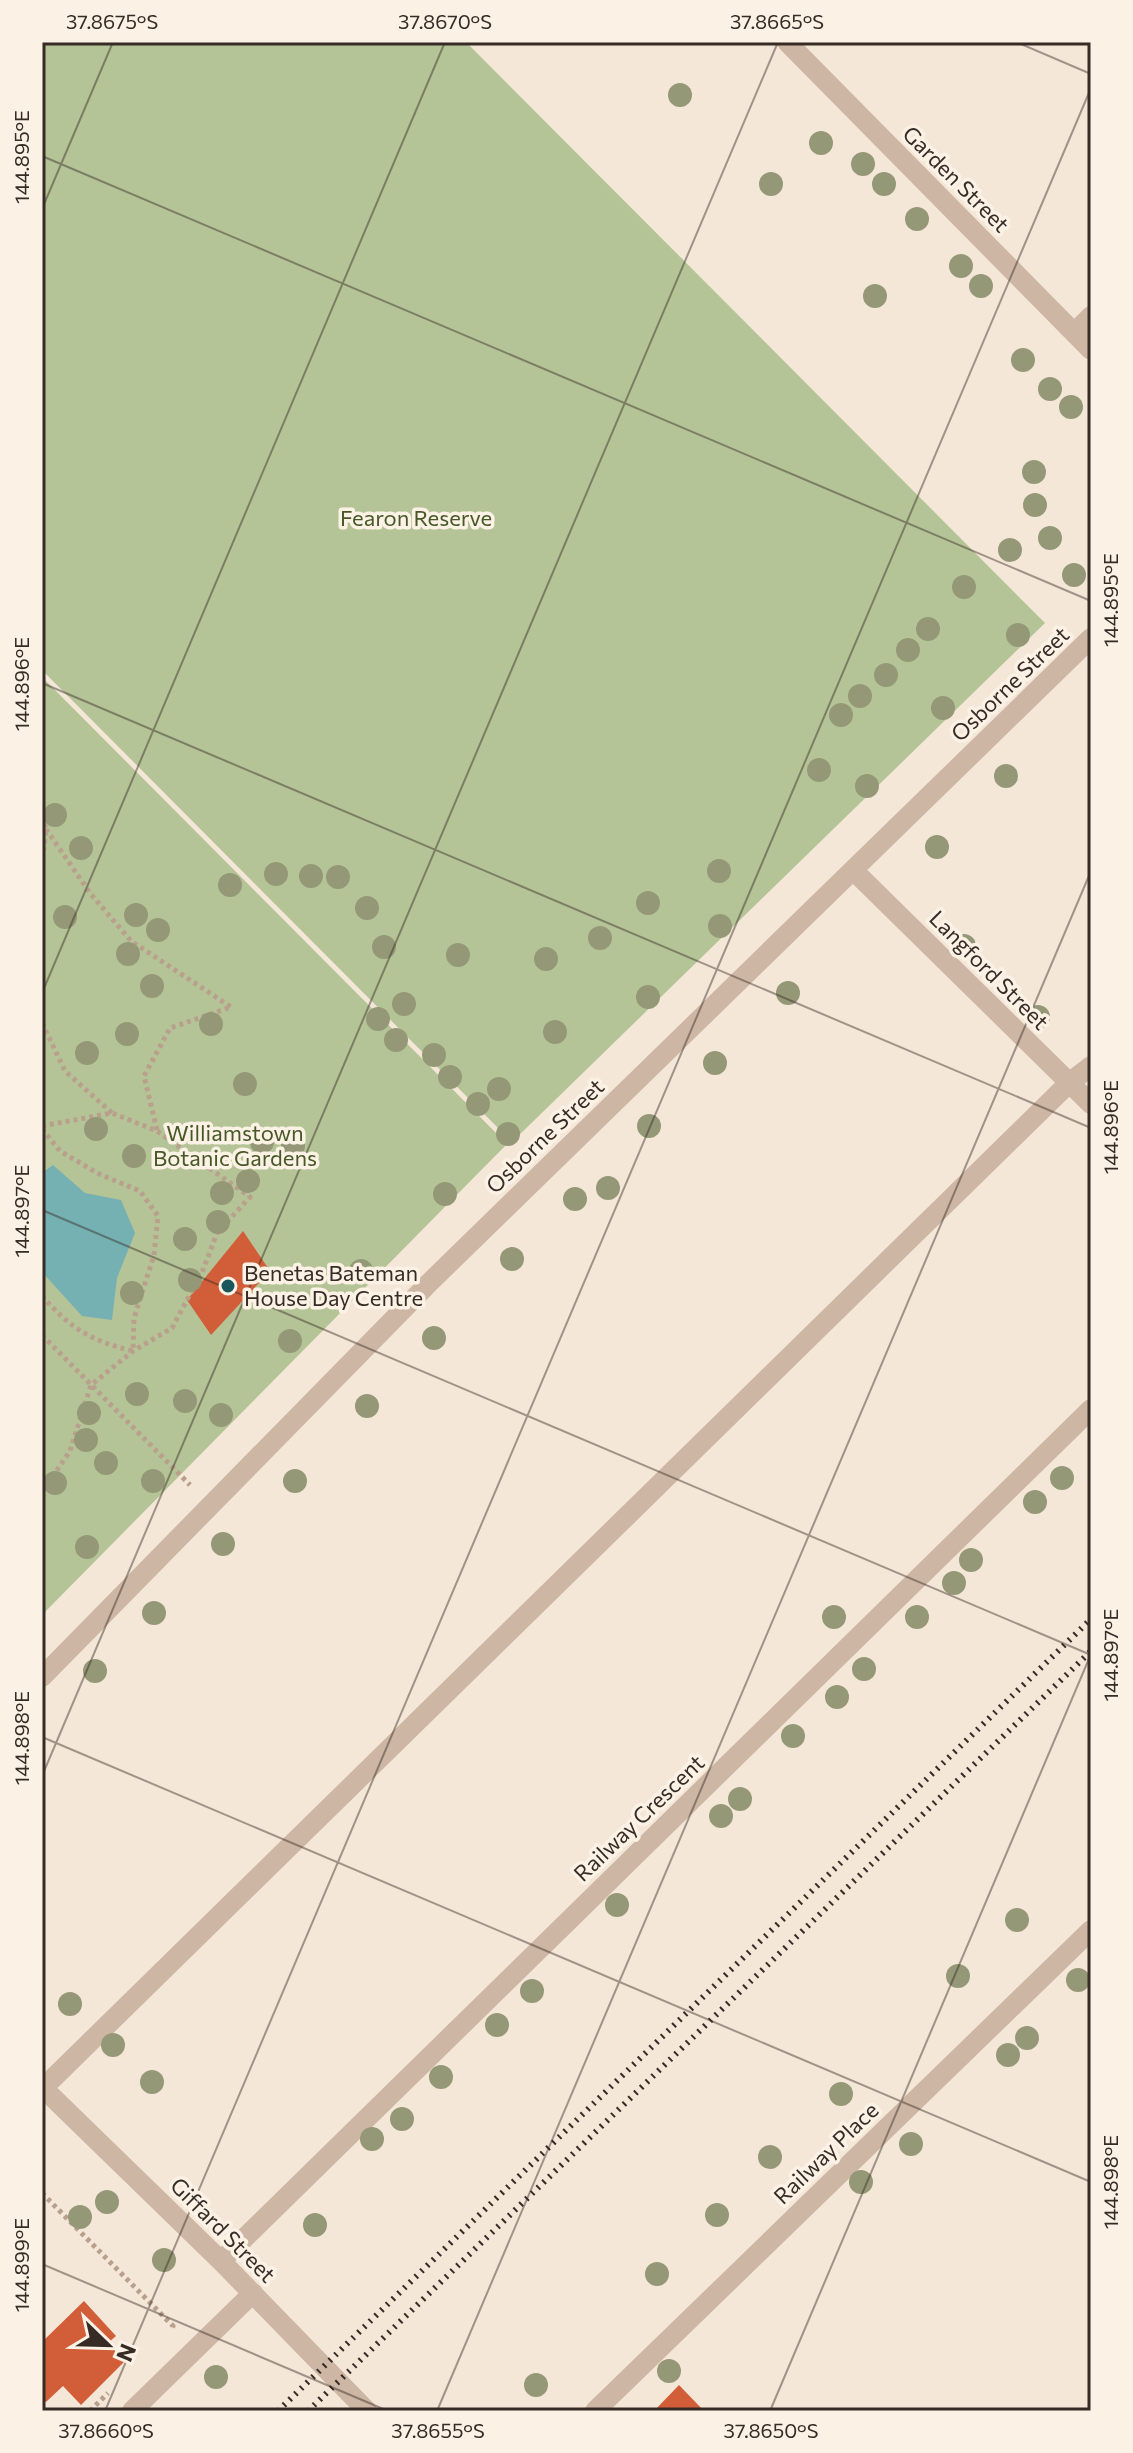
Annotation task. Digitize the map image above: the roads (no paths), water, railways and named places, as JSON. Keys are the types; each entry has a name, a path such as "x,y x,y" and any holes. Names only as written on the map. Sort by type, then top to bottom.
{"street":[{"name":"Garden Street","path":"787,42 1091,350"},
{"path":"1074,333 1091,316"},
{"name":"Osborne Street","path":"42,1677 430,1282 1091,638"},
{"name":"Langford Street","path":"853,870 1091,1104"},
{"path":"42,2088 1069,1083 1091,1066"},
{"name":"Railway Crescent","path":"221,2261 1091,1409"},
{"name":"Railway Place","path":"595,2411 1091,1930"},
{"name":"Giffard Street","path":"42,2088 221,2261 367,2411"},
{"path":"132,2411 253,2293"}],"water":[{"path":"53,1165 85,1193 121,1200 135,1233 117,1278 112,1320 82,1316 42,1272 42,1173"}],"railway":[{"path":"278,2411 1091,1619"},
{"path":"308,2411 1091,1651"}],"place":[{"name":"Benetas Bateman House Day Centre","path":"228,1286"}],"park label":[{"name":"Fearon Reserve","path":"416,518"},
{"name":"Williamstown Botanic Gardens","path":"235,1146"}]}
